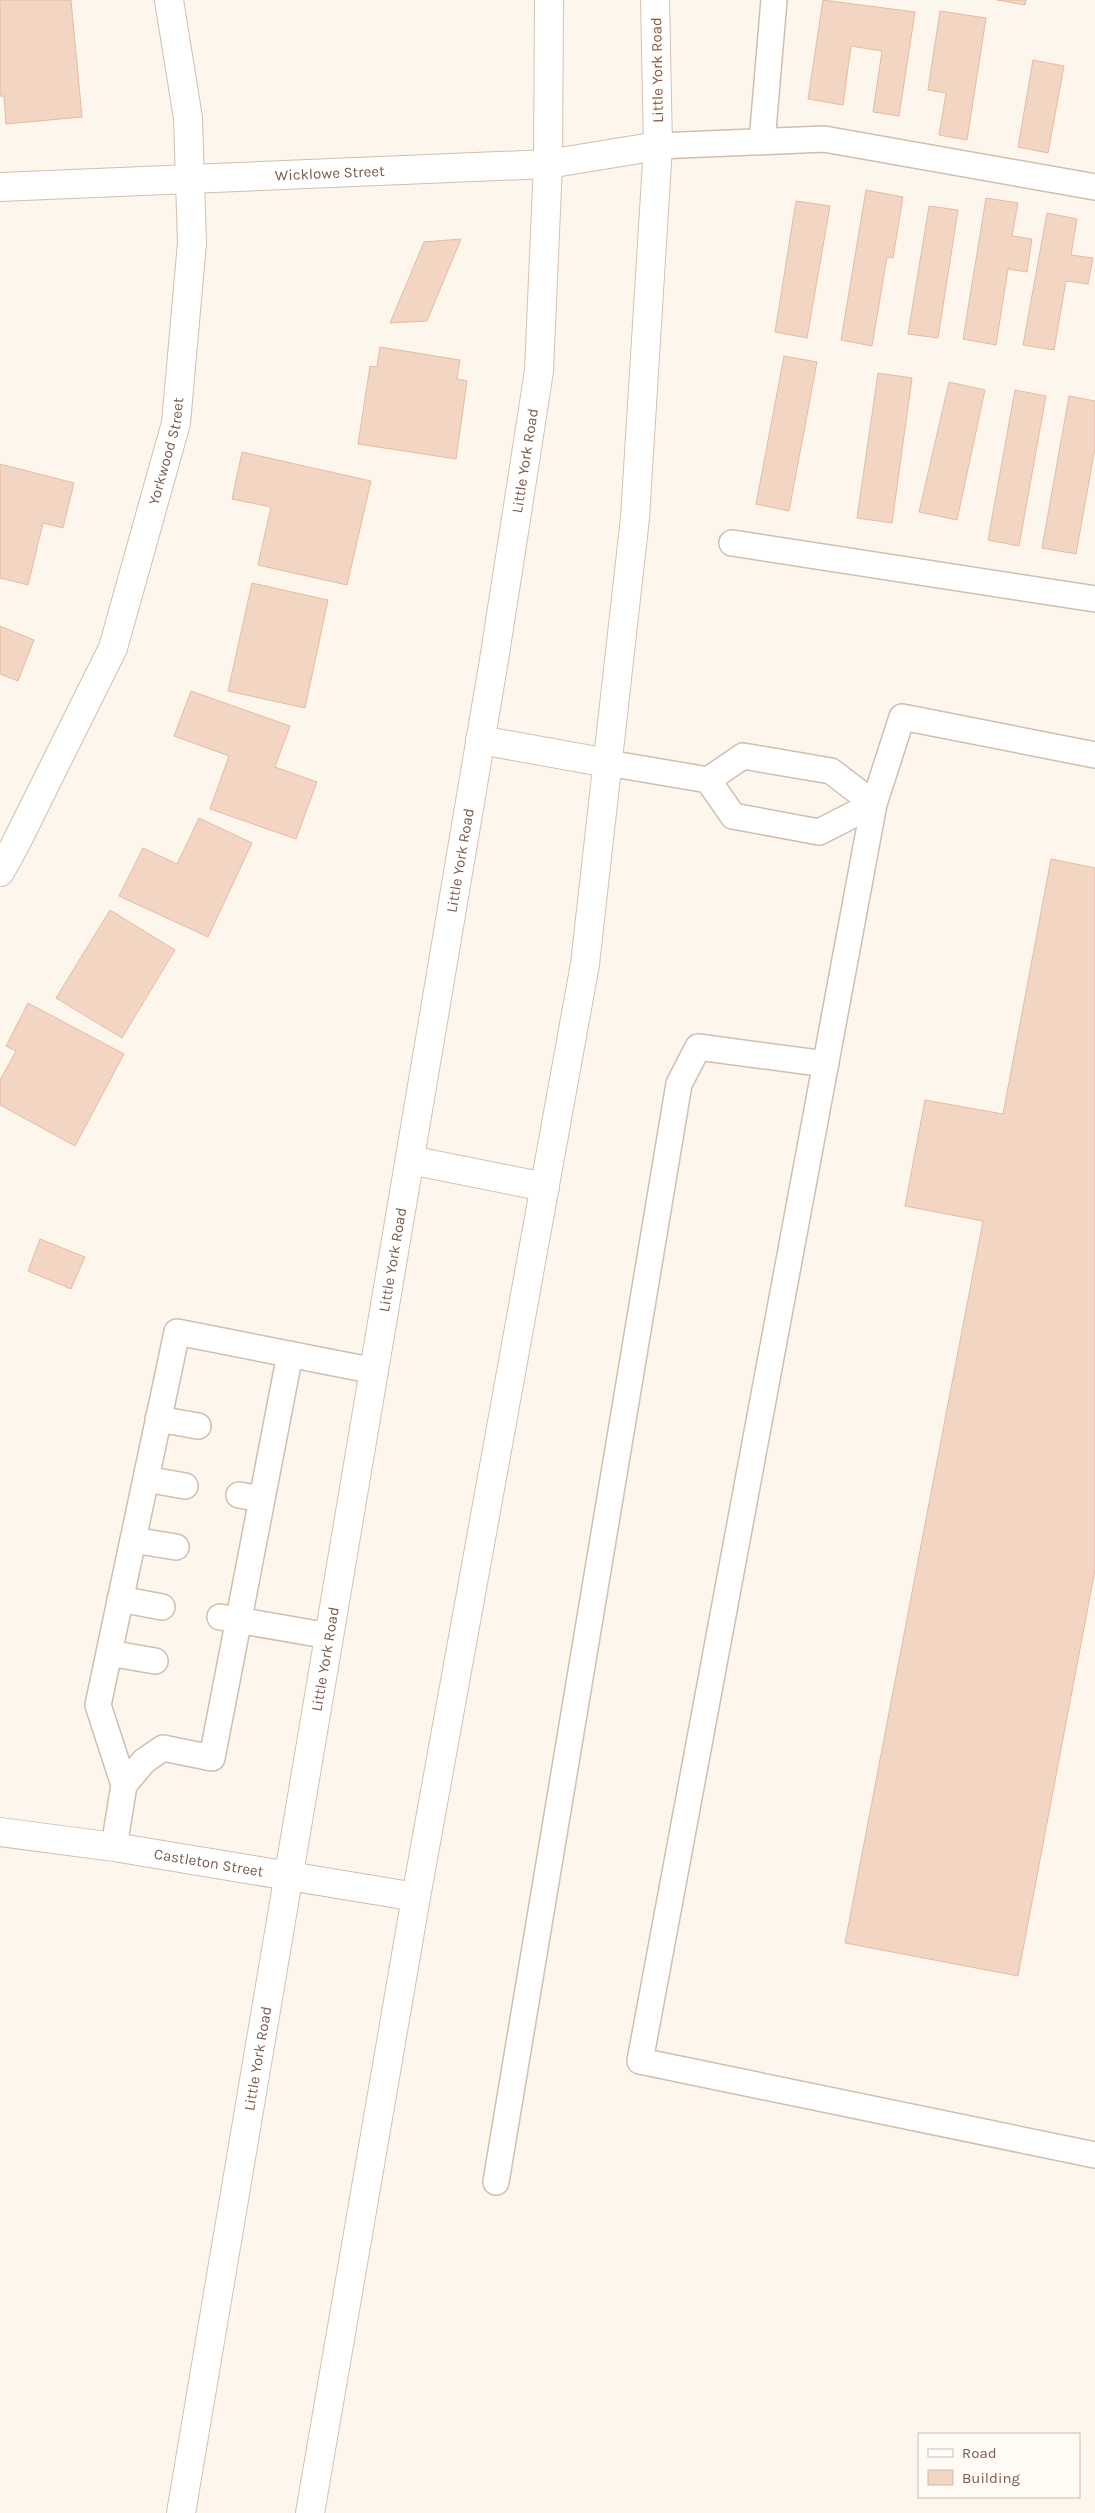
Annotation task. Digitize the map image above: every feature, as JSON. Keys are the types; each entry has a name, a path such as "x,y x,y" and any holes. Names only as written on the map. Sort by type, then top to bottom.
{"main road":[{"name":"Yorkwood Street","path":"0,872 14,848 113,648 176,422 192,244 188,118 169,0"},
{"name":"Little York Road","path":"181,2513 410,1160 539,371 548,164 550,0"},
{"name":"Little York Road","path":"310,2513 416,1897 586,964 635,518 658,146 655,0"},
{"name":"Wicklowe Street","path":"0,187 190,181 548,164 658,146"},
{"path":"480,740 608,763"},
{"path":"410,1160 545,1187"},
{"name":"Castleton Street","path":"0,1832 114,1847 416,1897"}],"lane":[{"path":"762,142 774,0"},
{"path":"658,146 824,139 1095,187"},
{"path":"732,543 1095,599"},
{"path":"1095,755 902,717 874,804 640,2061 1095,2155"},
{"path":"608,763 708,780 743,756 831,771 874,804"},
{"path":"708,780 733,816 819,832 874,804"},
{"path":"496,2182 679,1084 698,1047 826,1064"},
{"path":"114,1847 124,1785 98,1705 177,1332 374,1371"},
{"path":"124,1785 144,1761 163,1748 212,1758 218,1671 241,1557 250,1497 262,1438 290,1354"},
{"path":"158,1419 198,1426"},
{"path":"146,1479 185,1486"},
{"path":"133,1540 176,1547"},
{"path":"120,1599 162,1607"},
{"path":"229,1619 329,1636"},
{"path":"109,1653 155,1661"}],"building":[{"path":"0,0 71,0 82,117 6,124 4,96 0,96"},
{"path":"823,0 915,12 899,116 873,112 882,51 851,46 843,105 808,99"},
{"path":"997,0 1026,0 1025,5"},
{"path":"940,11 986,18 967,140 939,135 946,93 928,90"},
{"path":"1033,60 1064,66 1048,153 1018,147"},
{"path":"866,190 903,197 893,258 887,257 872,346 841,340"},
{"path":"986,198 1018,203 1012,236 1032,239 1027,272 1008,269 996,345 963,339"},
{"path":"796,201 830,206 807,338 775,332"},
{"path":"929,206 958,210 938,338 908,334"},
{"path":"1047,213 1077,219 1071,255 1093,258 1088,284 1066,281 1054,350 1023,345"},
{"path":"461,239 427,321 390,323 424,242"},
{"path":"380,347 460,360 457,379 467,381 456,459 358,444 370,366 377,367"},
{"path":"784,356 817,362 789,511 756,504"},
{"path":"878,373 912,378 892,523 857,518"},
{"path":"949,382 985,390 957,520 919,512"},
{"path":"1015,390 1046,396 1019,546 988,540"},
{"path":"1069,396 1095,401 1095,448 1076,554 1042,548"},
{"path":"242,452 371,481 347,585 258,565 271,507 232,499"},
{"path":"0,464 74,483 63,528 43,523 28,585 0,578"},
{"path":"252,583 328,600 305,708 228,691"},
{"path":"0,626 34,640 18,681 0,674"},
{"path":"191,691 290,726 275,767 317,782 296,839 210,809 229,756 174,736"},
{"path":"199,818 252,843 208,937 119,896 143,848 177,864"},
{"path":"1051,859 1095,868 1095,1570 1018,1976 845,1943 983,1221 905,1206 925,1100 1003,1114"},
{"path":"110,910 175,950 122,1038 56,998"},
{"path":"28,1003 124,1054 75,1146 0,1105 0,1080 16,1051 6,1046"},
{"path":"40,1239 85,1257 71,1289 28,1271"}]}
